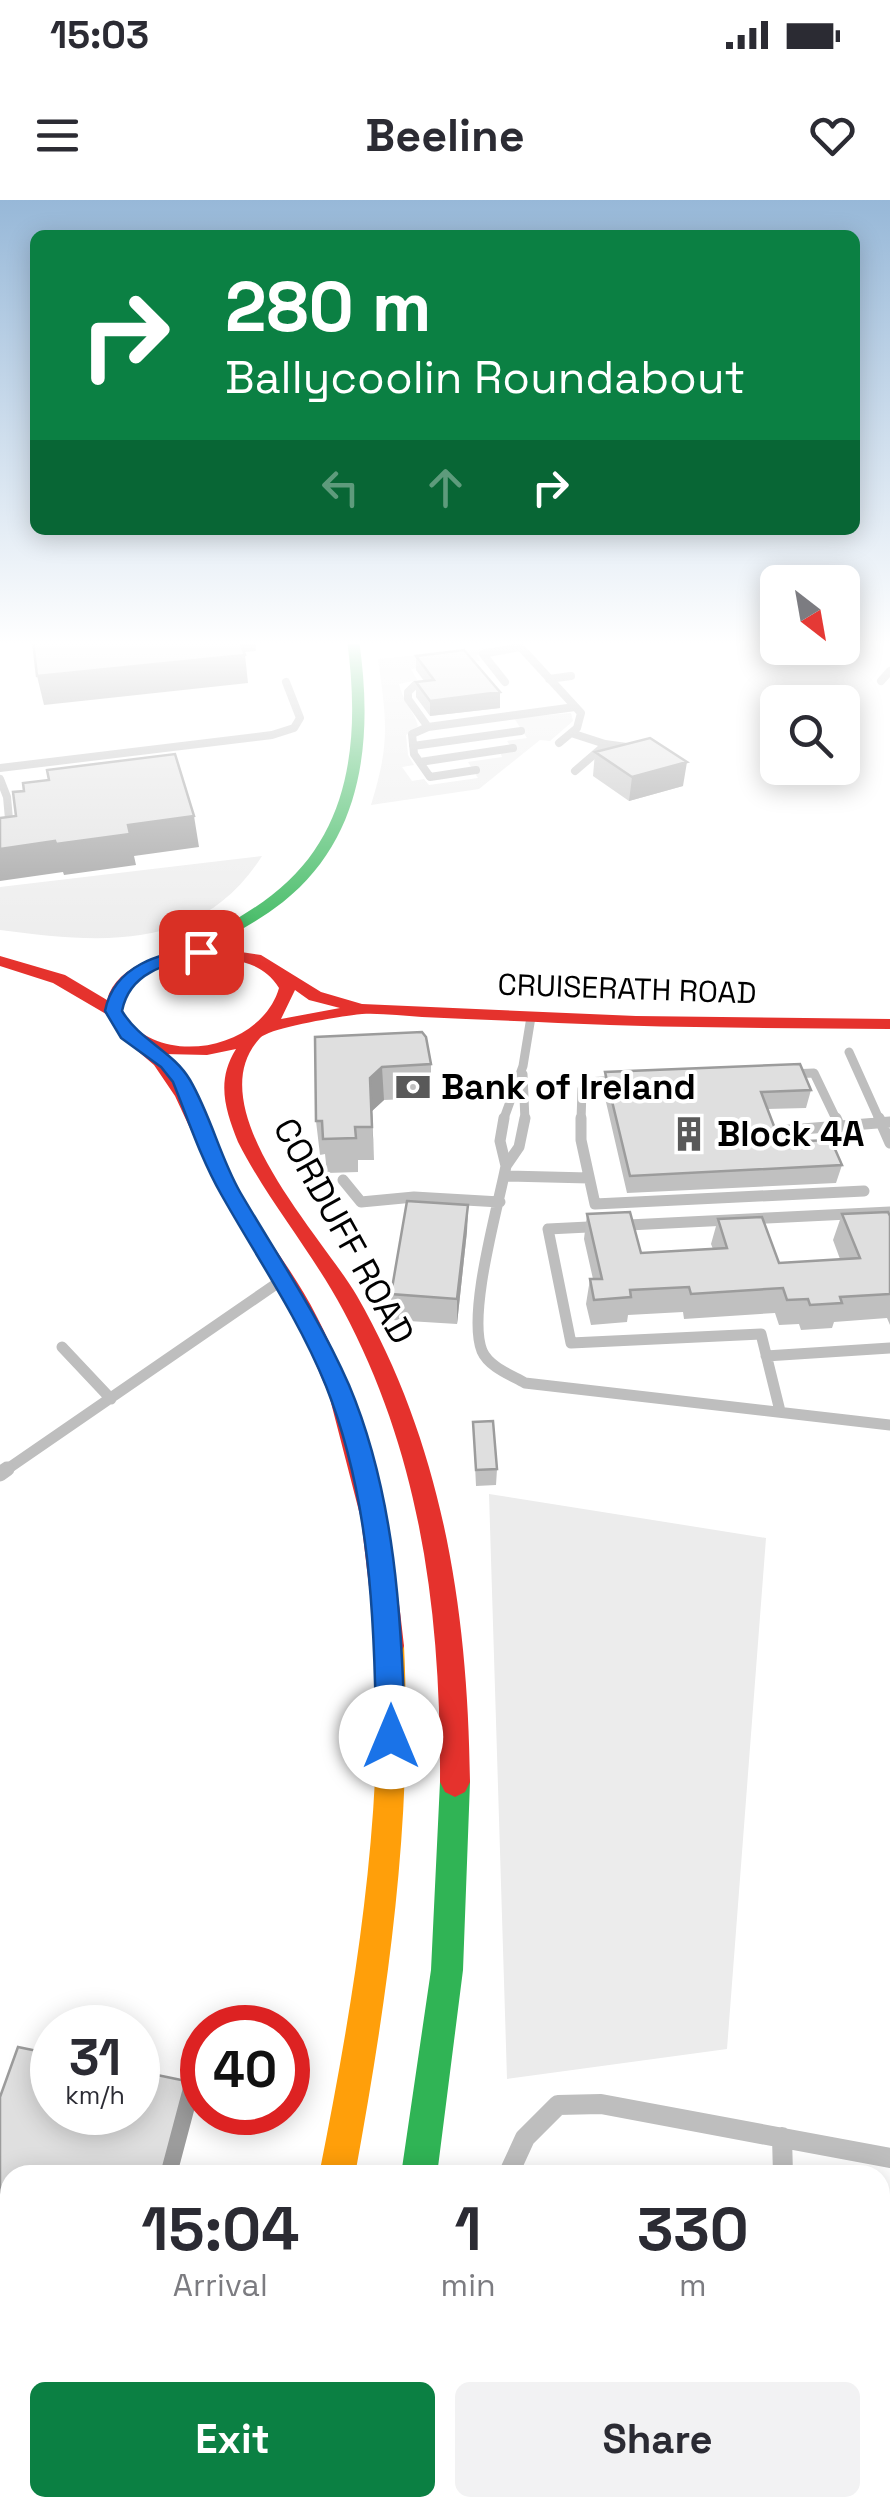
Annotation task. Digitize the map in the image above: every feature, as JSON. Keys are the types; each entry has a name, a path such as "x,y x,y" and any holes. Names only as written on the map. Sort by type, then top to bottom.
{"main road":[{"path":"39,969 155,962 187,953 292,887 340,818 363,748"},
{"path":"273,950 292,887"},
{"name":"CRUISERATH ROAD","path":"187,953 273,950 315,996 363,1008 531,1017 890,1024"},
{"name":"CORDUFF ROAD","path":"273,950 287,988 286,1002 233,1073 237,1112 264,1167 339,1283 368,1337 416,1455 435,1532 454,1690 458,1792 449,1960 421,2165"},
{"path":"0,961 39,969 89,992 113,1011 127,1034 143,1043 182,1081 229,1190 285,1278 330,1368 355,1434 373,1510 391,1680 386,1878 374,1987 339,2165"},
{"path":"113,1011 123,984 155,962"},
{"name":"CRUISERATH ROAD","path":"143,1043 170,1050 203,1050 363,1008"}],"lane":[{"path":"0,768 164,748"},
{"path":"414,748 430,776 476,770"},
{"path":"420,762 512,748"},
{"path":"575,772 601,748"},
{"path":"638,748 658,754"},
{"path":"0,780 7,797 12,842"},
{"path":"531,1017 522,1070 504,1111 500,1153 505,1171 478,1330 483,1352 500,1370 525,1383 890,1424"},
{"path":"849,1052 885,1122 890,1142"},
{"path":"505,1171 514,1158 522,1131 526,1100 522,1070"},
{"path":"775,1074 814,1073 840,1127"},
{"path":"636,1079 586,1082 582,1089 581,1140 595,1204 864,1191"},
{"path":"777,1131 885,1122"},
{"path":"505,1171 588,1178"},
{"path":"343,1180 362,1202 414,1197 500,1202"},
{"path":"780,1411 761,1334 571,1343 548,1228 890,1212"},
{"path":"0,1474 285,1278"},
{"path":"62,1347 112,1399"},
{"path":"766,1356 890,1348"},
{"path":"513,2165 525,2138 558,2105 602,2104 890,2158"},
{"path":"782,2137 783,2165"}],"shaded area":[{"path":"383,748 407,748 414,765 402,767 412,781 424,779 429,785 478,778 468,762 502,757 500,752 512,748 530,748 479,789 371,805"},
{"path":"262,856 237,888 209,910 179,925 111,938 0,930 0,887"},
{"path":"489,1494 766,1538 727,2049 507,2079"}],"building":[{"path":"610,748 666,748 687,762 632,777 595,752"},
{"path":"175,754 194,816 128,825 130,834 0,849 0,818 16,816 13,792 24,791 23,783 49,780 47,770"},
{"path":"422,1032 431,1064 382,1067 370,1078 372,1127 355,1127 356,1138 323,1139 322,1121 316,1121 315,1037"},
{"name":"Block 4A","path":"800,1064 811,1090 761,1092 780,1142 831,1140 842,1165 630,1176 605,1072"},
{"path":"407,1201 468,1205 457,1299 391,1294"},
{"path":"630,1212 641,1253 727,1248 718,1219 762,1217 779,1263 860,1258 842,1214 888,1212 890,1294 840,1297 842,1303 810,1305 808,1299 787,1300 783,1288 691,1294 689,1287 630,1290 631,1297 594,1300 590,1279 602,1279 587,1214"},
{"path":"493,1421 497,1469 476,1470 473,1422"},
{"path":"18,2047 30,2049 30,2135 160,2135 160,2076 180,2080 180,2104 164,2165 0,2165 0,2097"}],"traffic: fast":[{"path":"191,951 278,898 313,863 346,805 358,748"},
{"path":"420,2165 447,1970 455,1782"}],"traffic: slow":[{"path":"339,2165 372,1978 388,1846 393,1712 390,1646"}],"traffic: jam":[{"path":"278,973 287,988 280,1010 268,1025 230,1045 207,1050 160,1049 125,1031 113,1011 117,993 131,976 173,956 201,951 255,958 315,996 355,1007"},
{"path":"0,961 59,979 113,1011"},
{"path":"268,1027 363,1009 636,1021 890,1024"},
{"path":"253,1036 232,1077 237,1117 260,1167 325,1262 361,1324 399,1408 426,1491 448,1615 455,1782"},
{"path":"143,1043 185,1096 230,1193 297,1300 324,1355 364,1477 381,1561 390,1646"}],"place":[{"name":"Bank of Ireland","path":"413,1087"},
{"name":"Block 4A","path":"689,1134"}],"route":[{"path":"201,952 172,956 142,968 123,984 113,1011 127,1034 168,1064 182,1081 229,1190 285,1278 337,1384 355,1434 373,1510 389,1652 391,1737"}]}
